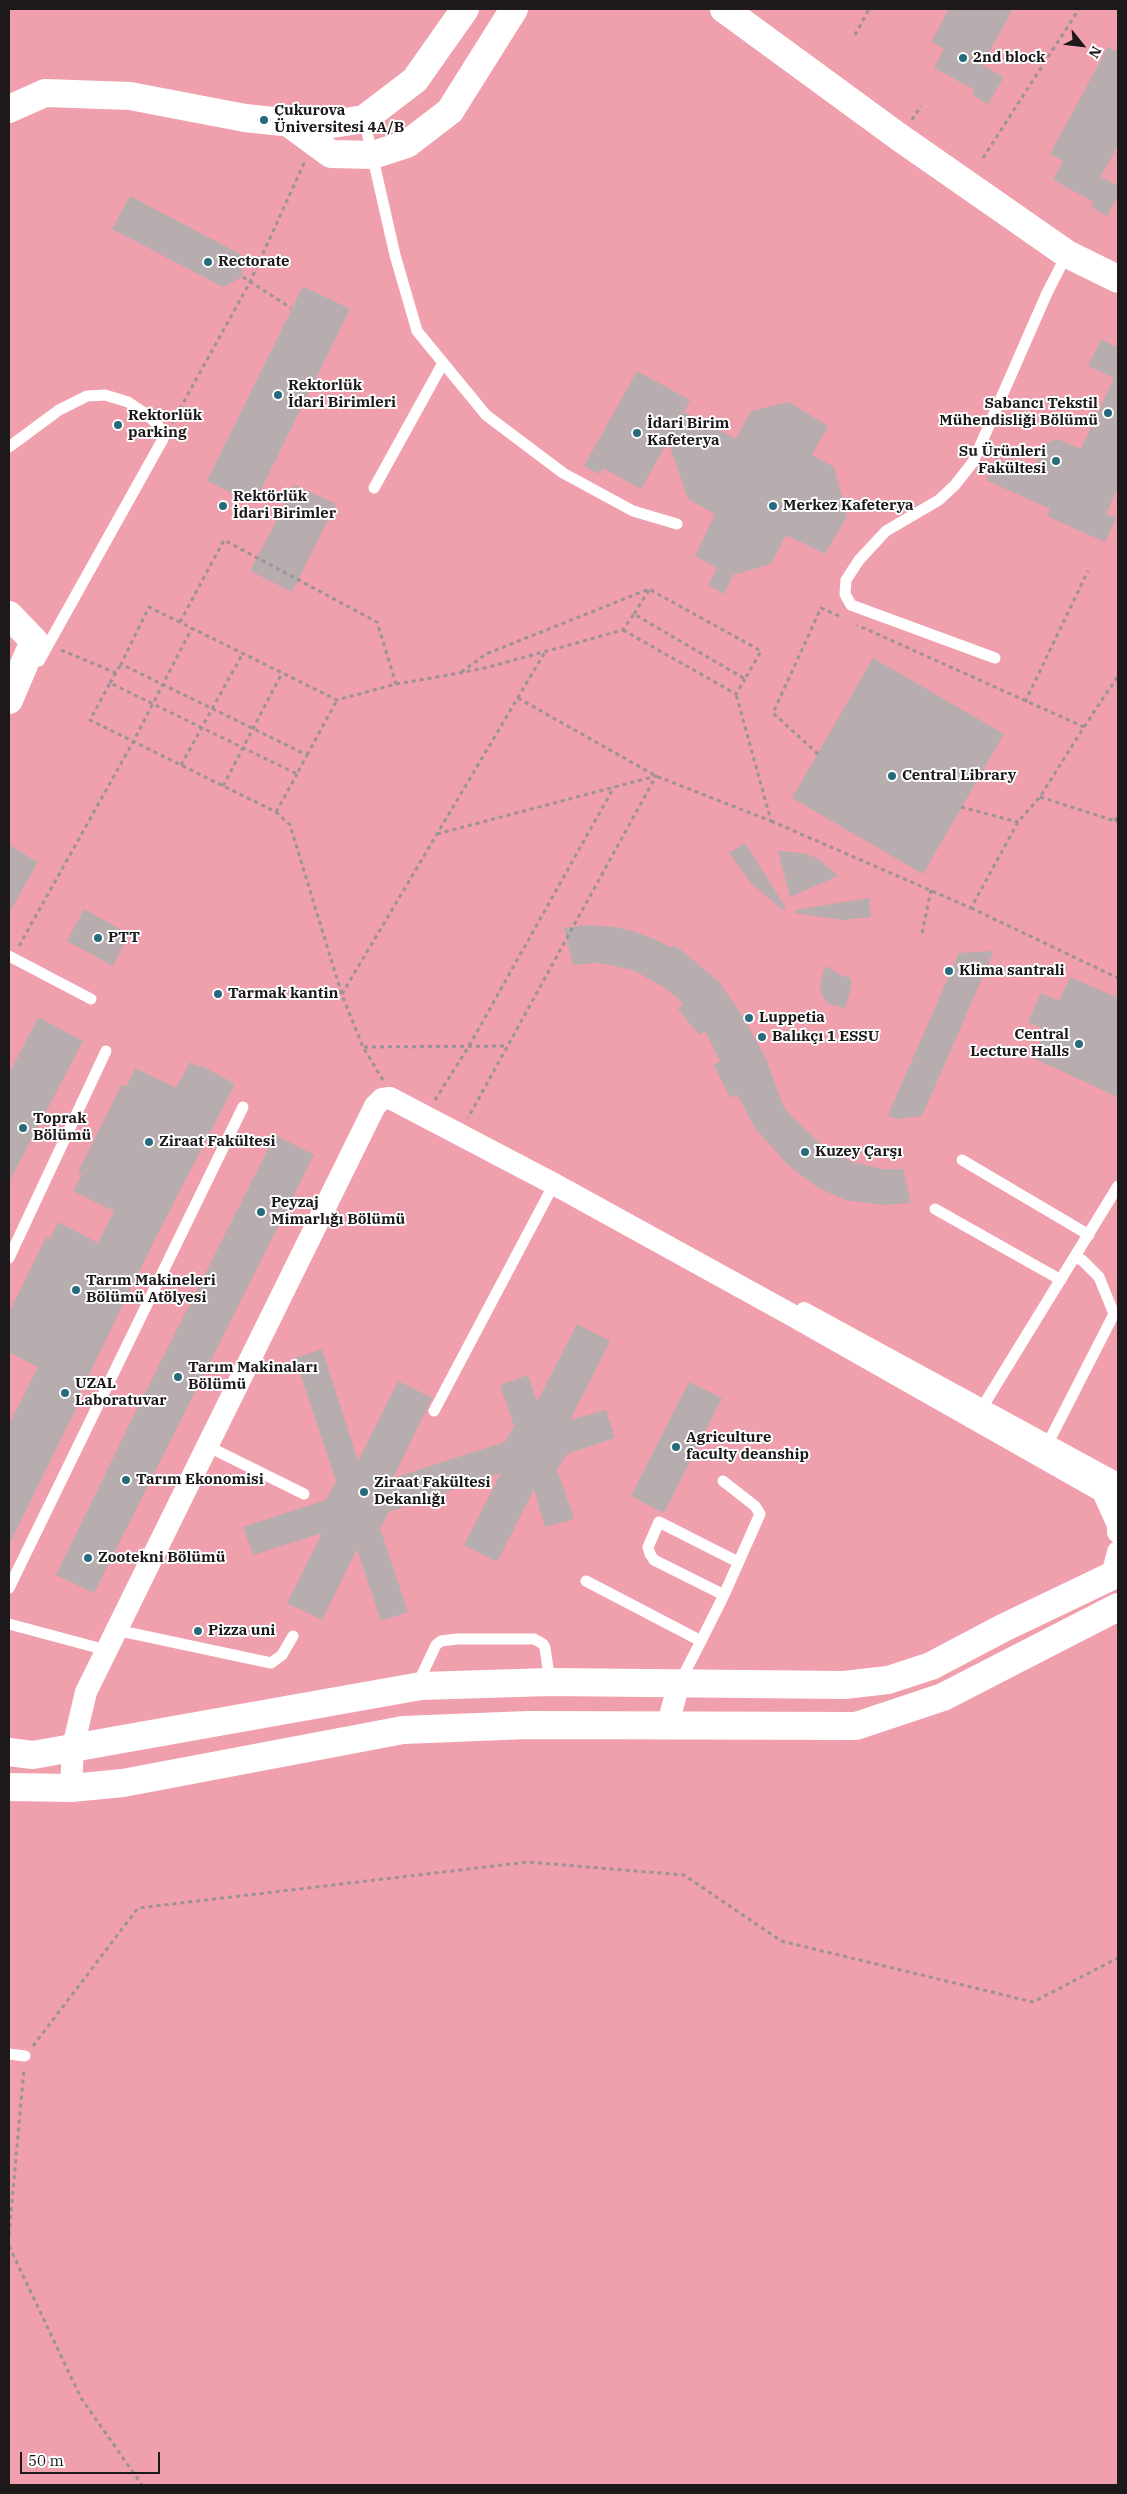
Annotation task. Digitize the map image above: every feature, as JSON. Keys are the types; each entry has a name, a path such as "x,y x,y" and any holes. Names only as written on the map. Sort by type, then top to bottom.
{"street":[{"path":"9,109 45,93 130,96 245,118 320,126 364,118 416,80 466,9"},
{"path":"289,123 331,154 373,155 407,144 450,111 514,9"},
{"path":"724,9 900,137 1067,254 1118,279"},
{"path":"9,614 34,641 9,700"},
{"path":"71,1788 73,1747 86,1692 375,1106 382,1099 390,1098 554,1184 1113,1491"},
{"path":"464,1125 1048,1443 1113,1491 1118,1532"},
{"path":"9,1752 33,1755 416,1687 550,1682 844,1685 888,1680 931,1666 1116,1567"},
{"path":"9,1787 71,1788 123,1783 403,1730 528,1726 856,1726 943,1697 1118,1608"},
{"path":"667,1727 679,1683"}],"lane":[{"path":"364,118 395,255 417,331 486,415 563,473 633,512 677,524"},
{"path":"995,658 851,605 845,594 846,580 866,553 886,531 938,500 955,485 973,462 1047,293 1067,254"},
{"path":"374,488 443,363"},
{"path":"9,447 59,410 87,396 105,394 128,402 146,414 158,424 163,439 9,712"},
{"path":"11,957 91,999"},
{"path":"9,1258 106,1051"},
{"path":"9,1588 243,1107"},
{"path":"962,1160 1089,1235"},
{"path":"434,1411 554,1184"},
{"path":"983,1406 1118,1186"},
{"path":"935,1210 1061,1280"},
{"path":"1048,1443 1114,1314 1099,1278 1082,1260 1075,1258"},
{"path":"207,1446 304,1494"},
{"path":"679,1683 724,1595 758,1523 760,1514 755,1506 723,1481"},
{"path":"724,1595 654,1560 648,1547 659,1522 738,1562"},
{"path":"586,1581 701,1641"},
{"path":"9,1624 106,1650"},
{"path":"116,1630 271,1663 282,1656 293,1636"},
{"path":"416,1687 436,1645 441,1641 457,1639 534,1639 546,1648 550,1682"},
{"path":"9,2054 25,2056"}],"path":[{"path":"855,35 869,9"},
{"path":"983,158 1079,9"},
{"path":"163,439 250,282 313,141"},
{"path":"242,277 291,308"},
{"path":"180,622 224,540 377,622 396,684"},
{"path":"1025,702 1088,571"},
{"path":"384,1082 363,1047 342,995 290,825 276,812 90,720 121,664 149,607 337,700 396,684 460,673 624,630 649,589"},
{"path":"460,673 486,654 649,589"},
{"path":"649,589 760,651 736,694"},
{"path":"818,754 773,713 821,608 1025,702 1084,727"},
{"path":"634,614 745,679"},
{"path":"11,957 133,742 192,628"},
{"path":"624,630 736,694 771,821"},
{"path":"48,645 116,673"},
{"path":"181,765 243,652"},
{"path":"342,995 545,652"},
{"path":"121,664 307,755"},
{"path":"223,786 282,673"},
{"path":"971,908 1018,822 1040,797 1118,676"},
{"path":"110,683 297,774"},
{"path":"518,698 656,776 771,821 931,890 1118,978"},
{"path":"276,812 337,700"},
{"path":"437,834 656,776"},
{"path":"464,1125 656,776"},
{"path":"431,1107 470,1046 614,787"},
{"path":"1040,797 1116,822 1118,814"},
{"path":"962,807 1018,822"},
{"path":"922,933 931,890"},
{"path":"363,1047 507,1046"},
{"path":"9,2235 25,2056 138,1908 528,1862 684,1875 781,1941 1033,2002 1118,1958"},
{"path":"9,2246 81,2398 142,2485"}],"shaded area":[{"path":"9,9 1118,9 1118,2485 9,2485"}],"building":[{"name":"2nd block","path":"949,9 1013,9 982,65 1004,77 988,104 972,95 975,90 934,68 944,49 931,42"},
{"path":"1108,47 1118,52 1118,145 1101,177 1118,186 1118,196 1107,216 1091,207 1094,202 1053,180 1063,161 1050,154"},
{"name":"Rectorate","path":"130,196 240,254 242,277 223,287 112,229"},
{"name":"Rektorlük İdari Birimleri","path":"303,286 350,309 254,504 207,481"},
{"name":"Sabancı Tekstil Mühendisliği Bölümü","path":"1101,339 1118,348 1118,487 1106,514 1116,518 1105,542 1047,516 1050,509 986,480 996,458 1031,474 1045,444 1057,439 1081,449 1114,378 1088,366"},
{"name":"Merkez Kafeterya","path":"637,371 690,400 684,412 736,439 751,411 789,402 828,426 812,455 834,467 847,516 825,554 786,535 771,564 733,575 724,594 708,585 717,568 695,556 715,514 688,499 668,441 641,489 603,468 599,474 584,466"},
{"path":"295,485 336,504 292,592 250,571"},
{"name":"Central Library","path":"873,658 1004,734 923,874 792,798"},
{"path":"745,843 786,908 783,910 752,884 729,853"},
{"path":"9,845 38,862 9,913"},
{"path":"778,851 803,853 817,858 838,876 790,897"},
{"path":"869,898 871,917 843,920 795,913 795,910"},
{"name":"PTT","path":"84,909 129,934 113,966 67,941"},
{"path":"586,925 616,927 659,941 671,948 674,945 719,982 742,1015 767,1061 783,1106 792,1117 822,1145 852,1162 883,1169 903,1169 911,1203 882,1205 845,1200 817,1187 789,1166 755,1128 737,1094 730,1098 714,1065 720,1061 705,1031 699,1035 678,1009 683,1003 664,987 633,970 599,963 573,965 564,928"},
{"name":"Kuzey Çarşı","path":"994,951 922,1116 897,1119 888,1115 959,953"},
{"path":"825,966 843,976 851,978 851,988 845,1008 828,1004 821,994 820,983"},
{"name":"Central Lecture Halls","path":"1070,977 1118,998 1118,1097 1033,1058 1046,1030 1028,1022 1041,993 1059,1001"},
{"name":"Toprak Bölümü","path":"38,1017 83,1041 9,1182 9,1074"},
{"path":"190,1062 199,1067 200,1065 235,1084 156,1237 80,1393 83,1394 9,1545 9,1425 38,1367 9,1352 9,1313 46,1237 50,1239 58,1222 98,1243 114,1211 73,1191 82,1174 78,1172 122,1084 127,1086 135,1068 176,1088"},
{"path":"275,1135 314,1155 94,1593 56,1575"},
{"path":"577,1324 610,1341 570,1420 606,1410 615,1438 567,1454 557,1469 574,1519 545,1527 534,1489 497,1562 464,1545 501,1473 389,1512 380,1528 408,1612 381,1621 357,1549 322,1620 287,1603 322,1533 253,1555 243,1527 326,1500 336,1481 295,1358 322,1349 358,1461 398,1381 432,1398 393,1478 505,1442 514,1426 500,1385 528,1375 537,1402"},
{"name":"Agriculture faculty deanship","path":"689,1382 722,1398 664,1513 631,1496"}],"place":[{"name":"2nd block","path":"963,58"},
{"name":"Çukurova Üni̇versi̇tesi̇ 4A/B","path":"264,120"},
{"name":"Rectorate","path":"208,262"},
{"name":"Rektorlük İdari Birimleri","path":"278,395"},
{"name":"Sabancı Tekstil Mühendisliği Bölümü","path":"1108,413"},
{"name":"Rektorlük parking","path":"118,425"},
{"name":"İdari Birim Kafeterya","path":"637,433"},
{"name":"Su Ürünleri Fakültesi","path":"1056,461"},
{"name":"Rektörlük İdari Birimler","path":"223,506"},
{"name":"Merkez Kafeterya","path":"773,506"},
{"name":"Central Library","path":"892,776"},
{"name":"PTT","path":"98,938"},
{"name":"Klima santrali","path":"949,971"},
{"name":"Tarmak kantin","path":"218,994"},
{"name":"Luppetia","path":"749,1018"},
{"name":"Balıkçı 1 ESSU","path":"762,1037"},
{"name":"Central Lecture Halls","path":"1079,1044"},
{"name":"Toprak Bölümü","path":"23,1128"},
{"name":"Ziraat Fakültesi","path":"149,1142"},
{"name":"Kuzey Çarşı","path":"805,1152"},
{"name":"Peyzaj Mimarlığı Bölümü","path":"261,1212"},
{"name":"Tarım Makineleri Bölümü Atölyesi","path":"76,1290"},
{"name":"Tarım Makinaları Bölümü","path":"178,1377"},
{"name":"UZAL Laboratuvar","path":"65,1393"},
{"name":"Agriculture faculty deanship","path":"676,1447"},
{"name":"Tarım Ekonomisi","path":"126,1480"},
{"name":"Ziraat Fakültesi Dekanlığı","path":"364,1492"},
{"name":"Zootekni Bölümü","path":"88,1558"},
{"name":"Pizza uni","path":"198,1631"}]}
